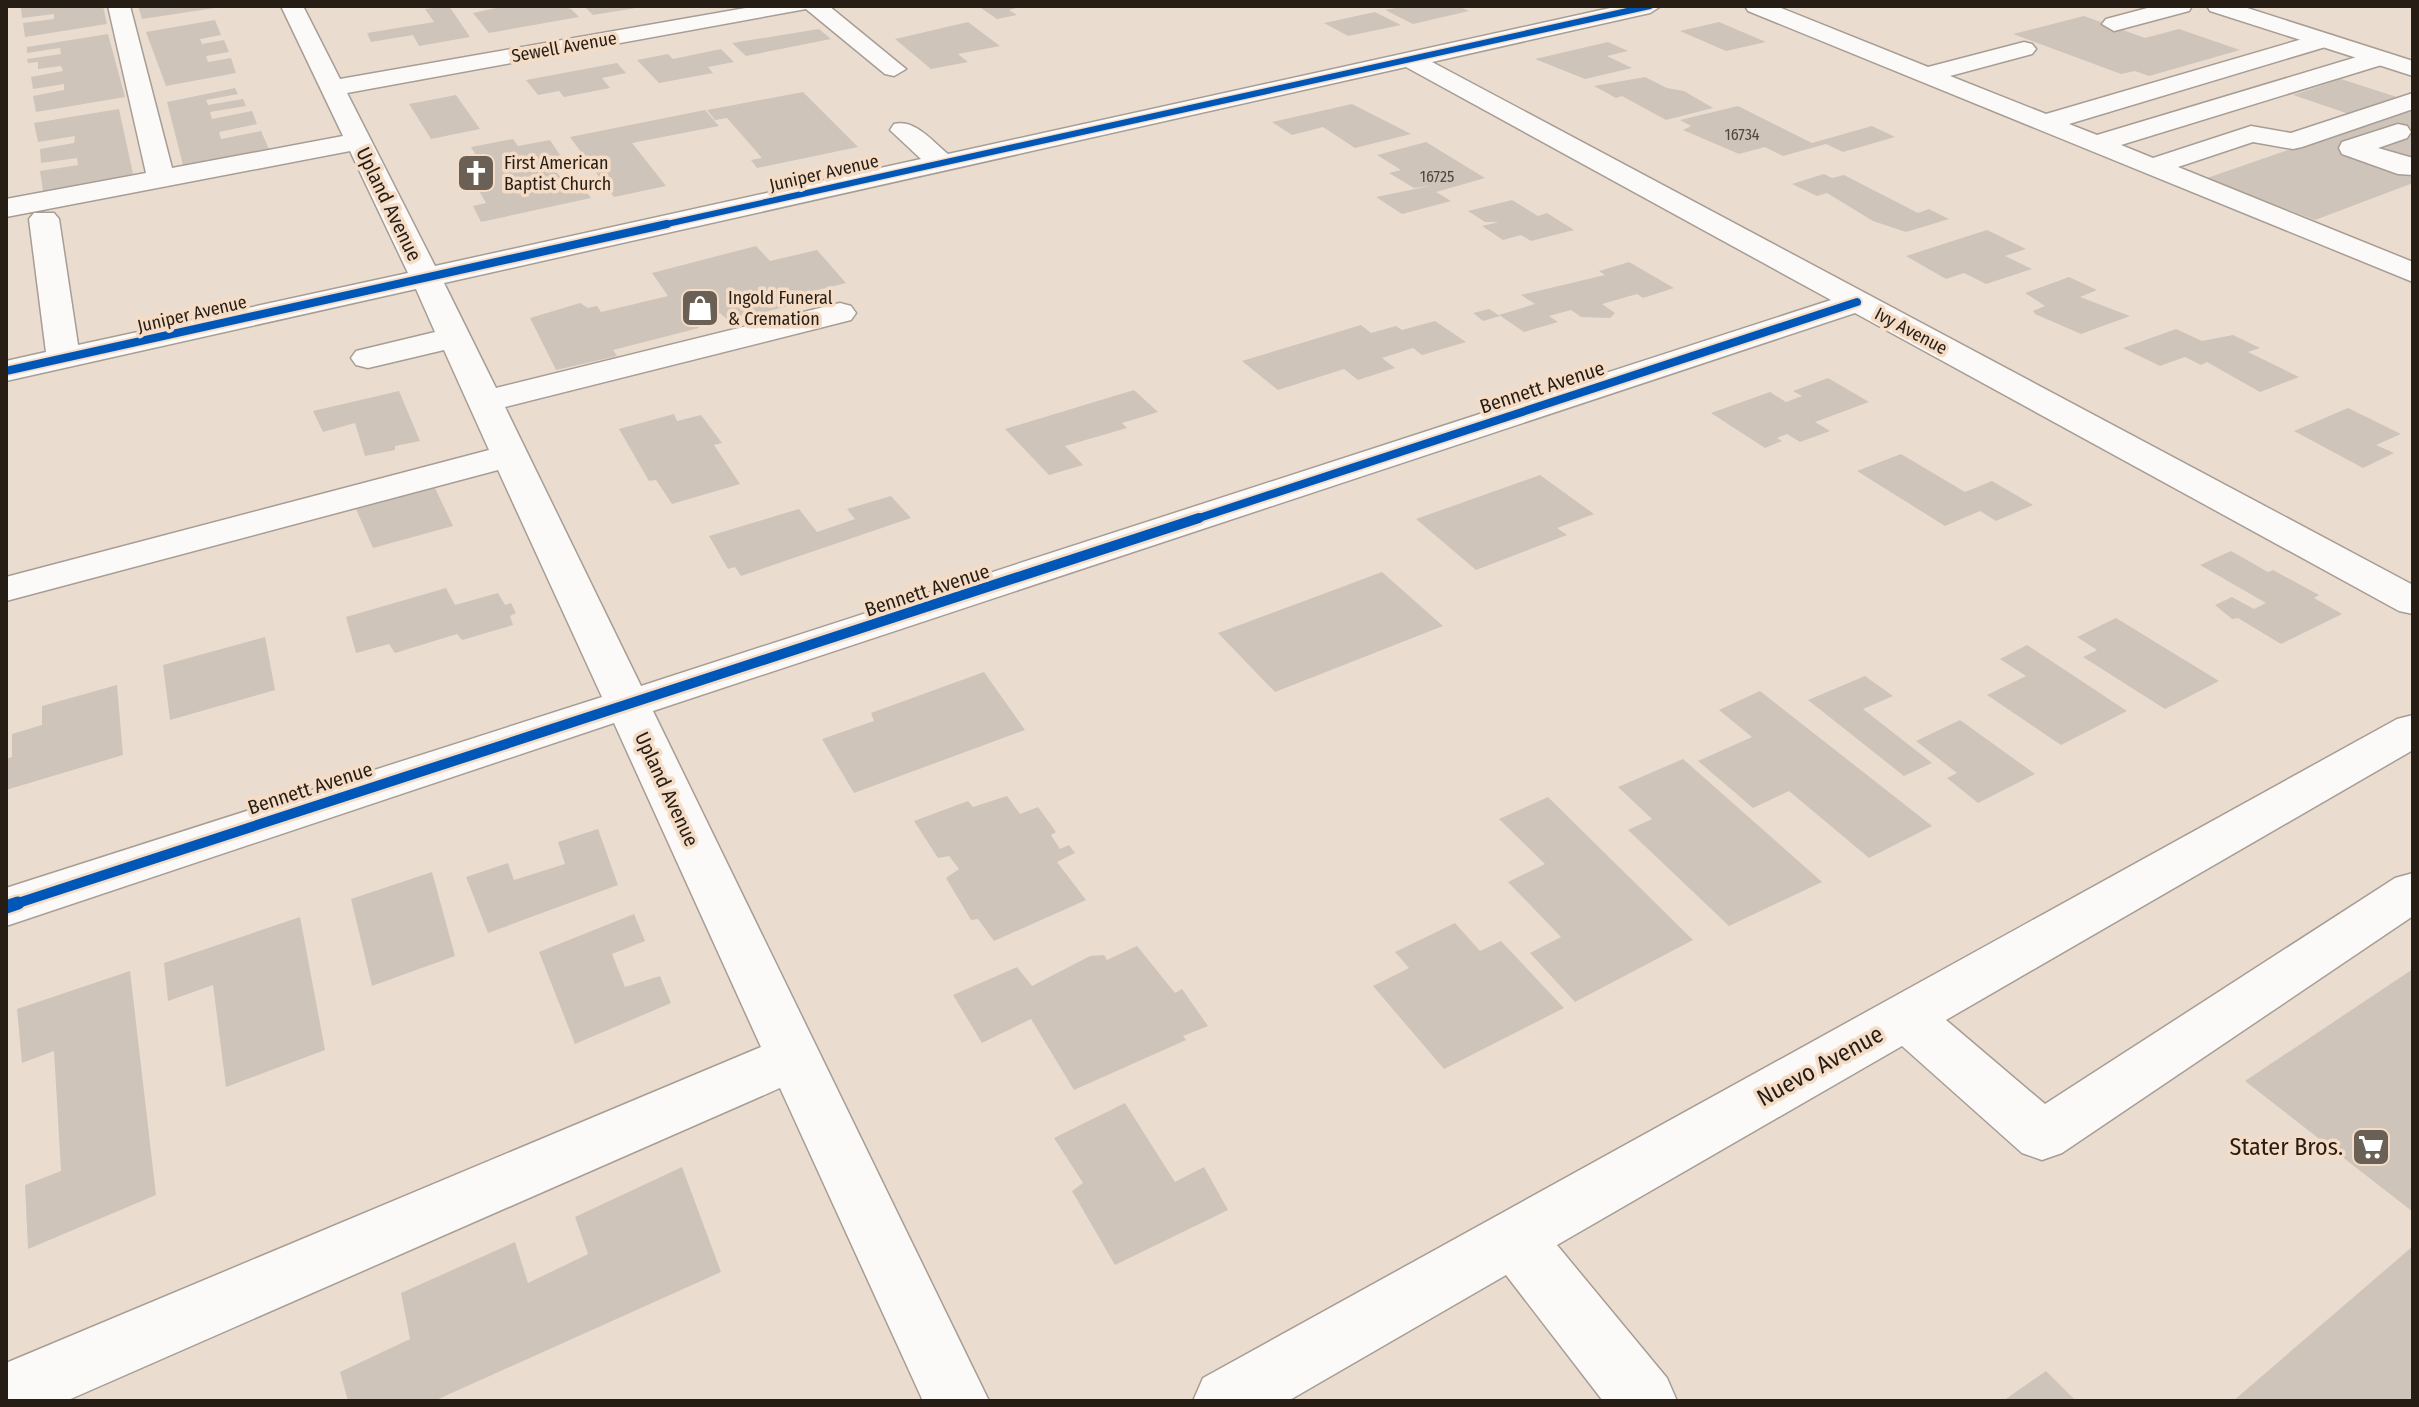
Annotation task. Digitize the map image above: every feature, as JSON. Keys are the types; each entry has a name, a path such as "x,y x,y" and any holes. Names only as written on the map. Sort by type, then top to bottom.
{"street":[{"path":"119,6 161,178"},
{"name":"Upland Avenue","path":"292,6 425,278 956,1401"},
{"name":"Sewell Avenue","path":"332,88 796,6"},
{"path":"815,6 894,69"},
{"name":"Juniper Avenue","path":"6,371 1650,6"},
{"path":"1756,6 2413,273"},
{"path":"2114,24 2181,6"},
{"path":"2218,6 2413,69"},
{"path":"2045,123 2324,40"},
{"path":"1926,75 2024,49"},
{"path":"2095,144 2379,58"},
{"name":"Ivy Avenue","path":"1409,59 2413,602"},
{"path":"2152,167 2251,134 2293,141 2413,101"},
{"path":"2413,126 2352,148 2408,168 2413,166"},
{"path":"903,130 942,163"},
{"path":"6,208 359,141"},
{"path":"44,219 64,359"},
{"name":"Bennett Avenue","path":"6,907 626,703 690,686 1857,302"},
{"path":"483,402 840,313"},
{"path":"368,358 453,338"},
{"path":"6,589 509,456"},
{"name":"Nuevo Avenue","path":"1226,1401 2413,730"},
{"path":"1906,1017 2042,1136 2413,891"},
{"path":"6,1395 793,1058"},
{"path":"1514,1239 1644,1401"}],"building":[{"path":"103,6 107,24 25,37 23,23 54,19 54,14 22,18 21,8"},
{"path":"138,6 214,6 215,8 142,19"},
{"path":"449,6 470,37 419,46 413,35 371,42 367,33 434,22 425,9"},
{"path":"505,6 562,6 579,17 489,33 473,13"},
{"path":"584,6 636,6 636,8 593,15"},
{"path":"978,6 1020,7 1009,10 1017,15 997,19"},
{"path":"1393,6 1458,6 1469,11 1413,24 1385,10 1396,8"},
{"path":"1375,12 1401,25 1348,36 1324,23"},
{"path":"2084,16 2145,38 2179,29 2240,50 2149,76 2135,71 2121,74 2013,34"},
{"path":"215,20 221,35 200,39 202,44 224,40 229,52 206,56 208,62 231,58 236,73 166,86 146,32"},
{"path":"968,22 1000,46 958,54 968,62 931,69 895,39"},
{"path":"1719,22 1766,42 1726,51 1680,31"},
{"path":"819,29 831,39 746,56 732,43"},
{"path":"108,34 125,97 36,112 33,96 64,90 64,84 33,89 31,77 63,71 61,66 38,69 38,62 28,63 27,59 61,54 60,48 27,53 27,47"},
{"path":"1608,42 1628,51 1607,56 1632,68 1585,79 1535,59"},
{"path":"721,49 734,62 708,67 713,73 659,83 637,60 668,54 673,59"},
{"path":"617,63 626,73 602,78 610,88 564,97 559,91 538,95 526,80"},
{"path":"1645,77 1667,88 1684,91 1713,108 1666,120 1622,96 1616,98 1594,86"},
{"path":"2341,79 2400,98 2352,115 2293,95"},
{"path":"235,88 238,94 206,100 208,105 243,99 246,106 210,112 212,119 252,111 257,124 219,132 221,139 261,131 269,149 183,165 167,102"},
{"path":"803,92 858,147 757,168 751,160 762,158 727,118 715,120 707,110"},
{"path":"456,95 480,129 431,139 409,104"},
{"path":"1352,104 1411,134 1355,148 1323,127 1292,135 1272,122"},
{"path":"1738,106 1812,143 1872,126 1895,137 1843,152 1826,144 1783,156 1765,147 1739,154 1683,130 1691,126 1680,120"},
{"path":"2413,107 2413,183 2315,220 2207,178"},
{"path":"119,109 133,174 43,191 40,171 78,165 77,158 41,163 40,149 74,143 75,136 38,142 34,123"},
{"path":"705,110 719,126 632,143 666,186 614,197 570,137"},
{"path":"513,139 518,146 550,140 562,158 549,161 566,185 579,182 591,198 481,222 473,206 486,203 460,157 475,154 471,147"},
{"path":"1426,142 1485,178 1436,192 1451,201 1402,214 1376,197 1430,186 1414,188 1389,173 1401,170 1377,155"},
{"path":"1824,174 1832,178 1844,175 1918,213 1929,209 1949,219 1906,232 1873,221 1827,193 1817,196 1792,184"},
{"path":"1512,200 1538,216 1547,213 1574,230 1531,241 1521,235 1503,240 1482,226 1499,222 1485,222 1468,211"},
{"path":"1987,230 2026,249 2005,256 2032,269 1986,284 1964,273 1946,279 1906,256"},
{"name":"Ingold Funeral & Cremation","path":"756,246 770,261 817,250 846,283 797,295 804,302 729,321 720,313 695,321 699,328 613,350 617,356 556,370 530,318 580,303 588,308 597,306 601,312 668,296 652,273"},
{"path":"1629,262 1674,288 1643,298 1637,294 1602,304 1615,313 1610,318 1581,317 1571,310 1549,316 1558,322 1524,332 1499,315 1535,304 1521,295 1605,275 1599,271"},
{"path":"2069,277 2097,290 2080,297 2130,316 2081,334 2035,314 2033,311 2045,306 2025,293"},
{"path":"1489,309 1500,316 1483,321 1473,313"},
{"path":"1435,321 1466,342 1422,355 1413,348 1382,358 1395,368 1358,380 1344,369 1278,390 1242,361 1361,325 1371,333 1396,326 1402,330"},
{"path":"2176,329 2202,341 2233,335 2260,348 2248,352 2299,377 2260,392 2207,362 2201,365 2185,357 2160,366 2123,348"},
{"path":"1828,378 1869,402 1815,422 1830,431 1800,442 1787,434 1777,438 1782,441 1765,448 1711,413 1770,392 1786,402 1802,396 1793,391"},
{"path":"1134,390 1158,412 1122,423 1127,428 1065,446 1083,465 1049,475 1005,429"},
{"path":"399,391 420,441 395,446 395,450 365,456 355,423 323,432 313,411"},
{"path":"2348,408 2401,434 2376,445 2394,453 2363,468 2294,431"},
{"path":"674,414 677,421 701,415 722,443 714,445 740,484 672,504 656,480 649,481 619,429"},
{"path":"1901,454 1965,492 1992,481 2033,505 1996,521 1980,511 1945,526 1857,471"},
{"path":"1540,475 1594,514 1557,528 1567,535 1476,570 1416,519"},
{"path":"435,488 453,526 373,548 356,509"},
{"path":"891,496 911,518 741,576 735,567 728,569 709,536 799,509 817,532 855,519 847,509"},
{"path":"2231,551 2319,595 2314,598 2342,614 2281,644 2238,618 2232,619 2215,605 2232,597 2254,609 2266,603 2200,565"},
{"path":"1382,572 1443,626 1275,692 1218,633"},
{"path":"446,588 455,605 498,593 505,605 511,603 516,613 510,616 513,625 462,640 457,634 395,653 389,644 356,653 346,617"},
{"path":"2116,618 2219,681 2165,709 2083,657 2097,650 2077,637"},
{"path":"265,637 275,690 170,720 163,665"},
{"path":"2027,645 2127,711 2061,745 1987,695 2026,676 2000,659"},
{"path":"984,672 1025,730 854,793 822,739 874,721 871,713"},
{"path":"1865,676 1893,696 1863,709 1932,763 1904,776 1808,700"},
{"path":"117,685 123,755 6,790 6,759 12,757 12,734 42,725 42,706"},
{"path":"1760,691 1932,826 1869,858 1789,791 1753,808 1698,761 1752,737 1719,710"},
{"path":"1960,720 2035,774 1978,803 1947,778 1957,773 1916,741"},
{"path":"1683,759 1822,882 1729,926 1628,830 1652,819 1618,787"},
{"path":"1007,796 1020,814 1038,807 1056,832 1051,835 1060,849 1069,845 1075,853 1057,862 1086,900 994,941 978,919 971,920 946,878 959,869 949,856 938,858 914,821 968,801 973,807"},
{"path":"1548,797 1693,940 1575,1002 1530,953 1561,937 1508,882 1545,864 1499,819"},
{"path":"598,829 618,885 488,933 466,877 508,863 514,880 565,864 558,842"},
{"path":"432,872 455,956 372,986 351,899"},
{"path":"634,914 645,941 612,954 625,987 660,976 671,1003 575,1044 539,952"},
{"path":"300,917 325,1050 226,1087 213,985 168,1001 164,963"},
{"path":"1455,923 1480,951 1501,941 1564,1008 1444,1069 1373,986 1409,968 1395,952"},
{"path":"1137,946 1175,993 1182,989 1208,1026 1183,1036 1186,1040 1074,1090 1031,1019 982,1043 953,995 1017,967 1032,986 1090,956 1104,955 1107,960"},
{"name":"Stater Bros.","path":"2413,969 2413,1212 2245,1081"},
{"path":"130,971 156,1195 28,1249 25,1185 61,1171 54,1051 22,1063 17,1009"},
{"path":"1125,1103 1175,1182 1204,1167 1228,1210 1115,1265 1072,1191 1083,1183 1054,1138"},
{"path":"682,1167 721,1272 434,1401 348,1401 340,1372 410,1339 401,1293 515,1242 528,1283 588,1254 575,1217"},
{"path":"2413,1246 2413,1401 2233,1401"},
{"path":"2046,1371 2076,1401 2003,1401"}],"cycle path":[{"path":"6,371 1650,6"},
{"path":"6,907 570,721 690,686 1857,302"}],"place":[{"name":"First American Baptist Church","path":"476,173"},
{"name":"Ingold Funeral & Cremation","path":"700,308"},
{"name":"Stater Bros.","path":"2371,1147"}]}
